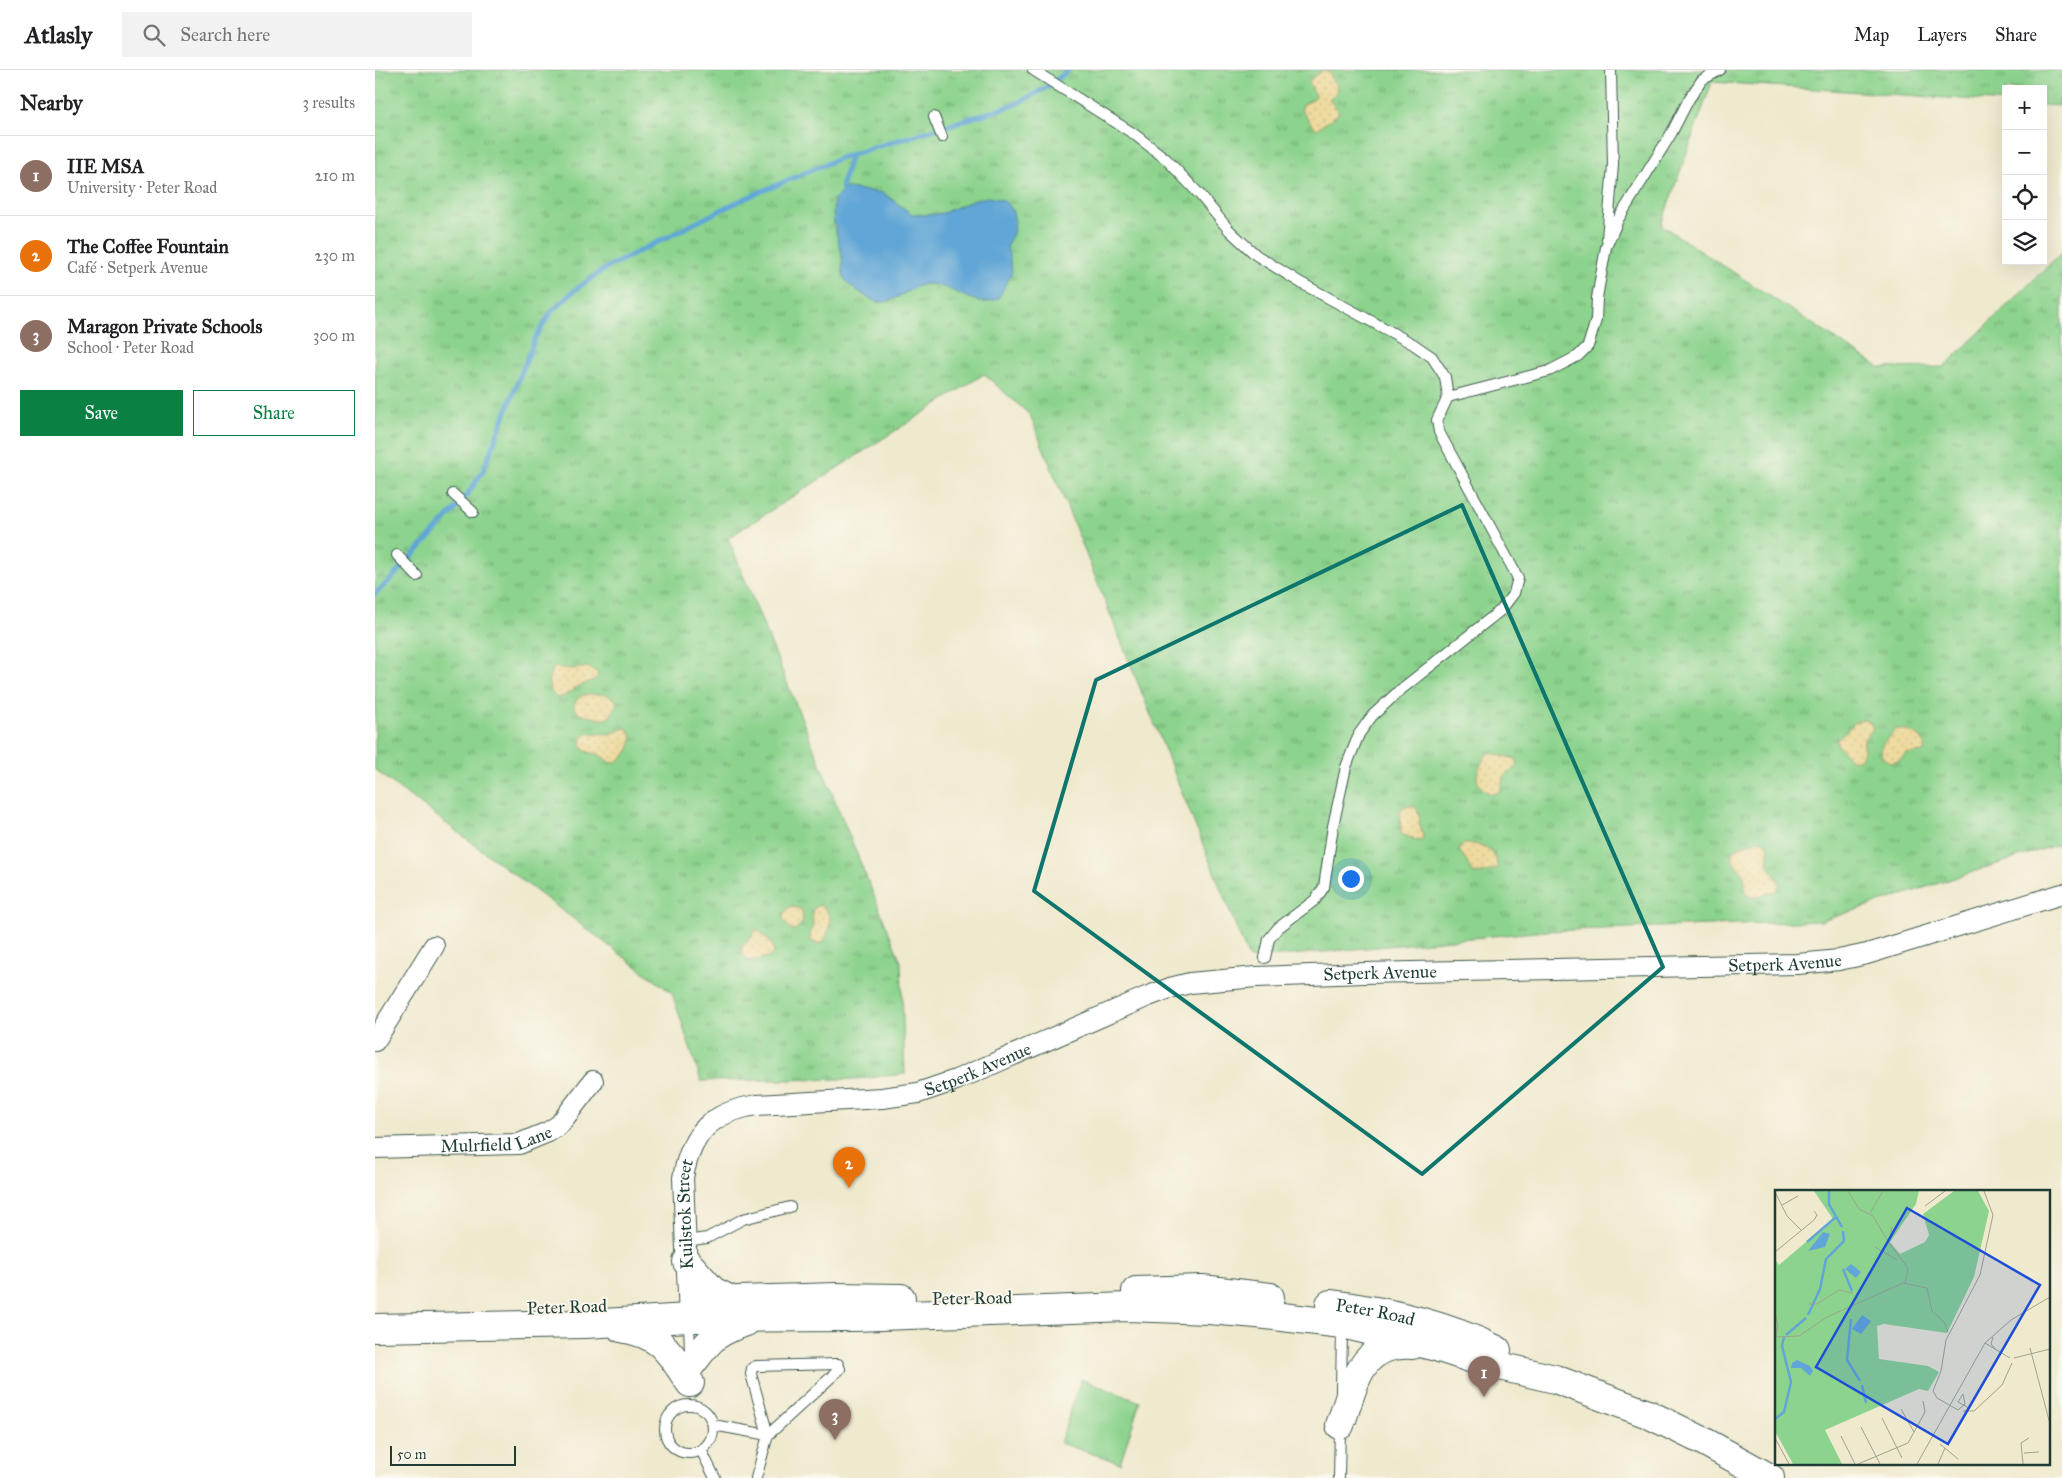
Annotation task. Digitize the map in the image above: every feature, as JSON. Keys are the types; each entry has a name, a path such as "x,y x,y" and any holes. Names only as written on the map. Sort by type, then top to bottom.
{"main road":[{"path":"686,1252 713,1291 731,1300"},
{"name":"Peter Road","path":"375,1328 596,1324 689,1311 731,1300 836,1297 994,1298 1155,1289 1202,1289 1344,1315 1482,1362 1555,1379"},
{"name":"Peter Road","path":"375,1318 531,1308 689,1311 755,1319 1127,1307 1412,1319 1448,1329 1482,1343 1555,1379 1648,1414 1703,1441 1770,1478"},
{"path":"691,1384 714,1336 725,1329 755,1319"},
{"path":"596,1324 641,1332 657,1340 671,1354 691,1384"},
{"path":"1340,1425 1359,1370 1367,1360 1380,1350 1394,1344 1436,1347"}],"street":[{"name":"Setperk Avenue","path":"713,1120 738,1108 882,1098 919,1093 937,1088 1146,997 1190,983 1364,973 1710,967 1831,961 1867,954 2062,894"},
{"path":"375,1042 434,946"},
{"name":"Mulrfield Lane","path":"375,1148 519,1144 549,1132 559,1125 593,1081"},
{"name":"Kuilstok Street","path":"689,1311 683,1178 687,1159 694,1142 713,1120"}],"lane":[{"path":"1033,70 1134,134 1166,160 1201,195 1229,230 1256,255 1301,283 1413,344 1432,357 1445,376 1448,397 1437,420 1439,432 1518,578 1514,593 1501,610 1399,691 1372,716 1364,728 1346,767 1333,826 1324,887 1315,900 1278,928 1269,939 1265,958"},
{"path":"1448,397 1549,370 1578,356 1588,346 1596,320 1597,298 1606,247 1613,165 1611,70"},
{"path":"1606,247 1619,218 1671,134 1703,75 1720,70"},
{"path":"934,117 942,137"},
{"path":"453,494 472,511"},
{"path":"397,556 415,574"},
{"path":"686,1252 707,1238 743,1219 790,1207"},
{"path":"689,1311 691,1384 711,1418 713,1425 713,1434 710,1441 701,1450 690,1453 682,1452 675,1448 666,1436 665,1428 670,1413 676,1408 691,1384"},
{"path":"1339,1478 1344,1315"},
{"path":"756,1478 768,1434 751,1374 752,1368 756,1366 839,1364 840,1369 768,1434"},
{"path":"713,1425 768,1434"},
{"path":"701,1450 715,1478"}],"highlighted area":[{"path":"1462,505 1663,967 1422,1174 1034,891 1096,680"}],"green space":[{"path":"375,70 2062,70 2062,106 2047,105 2047,85 2002,85 2002,102 1712,82 1661,225 1880,368 1944,367 2062,252 2062,843 1822,921 1546,931 1249,959 1030,415 984,374 728,538 901,962 905,1074 856,1079 701,1081 672,993 375,770"},
{"path":"1081,1379 1140,1402 1120,1463 1060,1443"}],"sand":[{"path":"1323,70 1330,72 1332,80 1337,85 1336,93 1329,99 1339,112 1317,129 1301,109 1303,104 1313,100 1315,96 1309,81"},
{"path":"555,667 573,669 587,667 597,672 598,675 596,679 557,698 551,691 549,683 550,675"},
{"path":"604,694 615,699 617,703 611,715 605,720 579,714 574,708 574,703 582,695"},
{"path":"1863,719 1870,722 1873,729 1864,740 1864,751 1861,759 1852,761 1837,744 1837,739 1857,721"},
{"path":"626,728 632,738 631,743 626,754 616,762 611,763 600,755 585,751 581,745 582,737 588,733 609,734"},
{"path":"1898,729 1916,734 1926,748 1923,752 1907,754 1898,761 1891,763 1882,757 1881,747 1894,730"},
{"path":"1491,753 1516,759 1517,763 1515,769 1505,775 1499,792 1492,794 1480,786 1477,777 1483,760 1487,754"},
{"path":"1414,806 1419,813 1423,839 1419,841 1401,834 1400,811 1403,807"},
{"path":"1758,840 1766,842 1769,847 1767,863 1780,884 1775,892 1753,897 1747,895 1743,874 1734,863 1732,853 1743,845"},
{"path":"1461,845 1483,846 1492,852 1497,862 1497,869 1478,874 1472,873 1459,850"},
{"path":"821,905 828,913 830,927 824,941 818,944 811,941 810,935 813,924 812,911"},
{"path":"791,906 802,910 803,922 795,930 790,929 783,919 783,914"},
{"path":"755,930 758,930 768,940 774,952 770,957 749,961 745,958 741,949 751,938"}],"water":[{"path":"847,188 883,193 912,214 943,213 976,199 988,197 1003,200 1012,209 1015,222 1013,234 1007,245 1012,272 998,299 983,302 943,287 929,284 916,287 885,302 878,302 856,290 844,278 842,255 834,220 834,199"}],"waterway":[{"path":"375,594 463,501 483,471 535,338 552,311 576,289 606,268 739,201 840,158 1014,105 1044,89 1069,70"},
{"path":"843,192 842,184 851,155"}],"place":[{"name":"The Coffee Fountain","path":"849,1188"},
{"name":"IIE MSA","path":"1484,1397"},
{"name":"Maragon Private Schools","path":"835,1440"}]}
